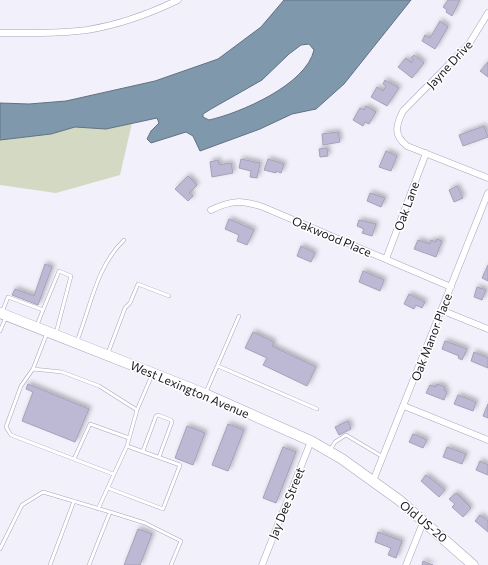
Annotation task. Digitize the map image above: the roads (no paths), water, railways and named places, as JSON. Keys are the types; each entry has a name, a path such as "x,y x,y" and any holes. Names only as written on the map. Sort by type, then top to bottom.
{"main road":[{"name":"West Lexington Avenue","path":"3,314 206,394 311,441 330,451 373,481"},
{"name":"Old US-20","path":"373,481 424,520 473,565"}],"street":[{"path":"0,33 42,33 87,30 150,14 178,0"},
{"name":"Jayne Drive","path":"426,153 407,146 400,140 396,131 398,121 403,111 469,44 488,13"},
{"path":"426,153 488,178"},
{"name":"Oak Lane","path":"386,259 426,153"},
{"name":"Oak Manor Place","path":"373,481 488,193"},
{"name":"Oakwood Place","path":"211,210 228,202 246,202 263,207 450,287"},
{"path":"441,310 488,329"},
{"path":"404,406 488,440"},
{"name":"Jay Dee Street","path":"262,565 311,441"},
{"path":"406,565 424,520"}],"lane":[{"path":"77,343 96,283 113,251 124,240"},
{"path":"36,327 59,271 71,276 51,333 33,369 21,386 6,427 11,435 113,474"},
{"path":"107,355 125,308 130,303 138,284 170,296"},
{"path":"0,331 8,297 43,310"},
{"path":"206,394 239,316"},
{"path":"218,366 317,409"},
{"path":"33,369 62,372 99,386 137,410"},
{"path":"98,508 127,446 137,410 154,373"},
{"path":"142,451 156,416 158,415 171,420 172,422 159,457"},
{"path":"74,459 90,424 129,438"},
{"path":"330,451 335,442 346,434 383,457"},
{"path":"108,488 163,509 180,465 127,446"},
{"path":"0,549 22,505 43,492 145,523 181,542 171,565"},
{"path":"50,565 74,501"},
{"path":"89,565 110,512"}],"water":[{"path":"284,0 411,0 344,84 316,109 292,114 260,129 200,151 193,136 186,132 151,143 147,139 151,131 159,123 157,118 106,129 75,127 51,134 0,140 0,103 29,104 66,101 155,81 218,59 261,27","holes":["309,44 314,50 308,63 299,75 270,96 254,104 222,116 209,120 203,117 203,114 262,80 289,54 301,45"]}]}
